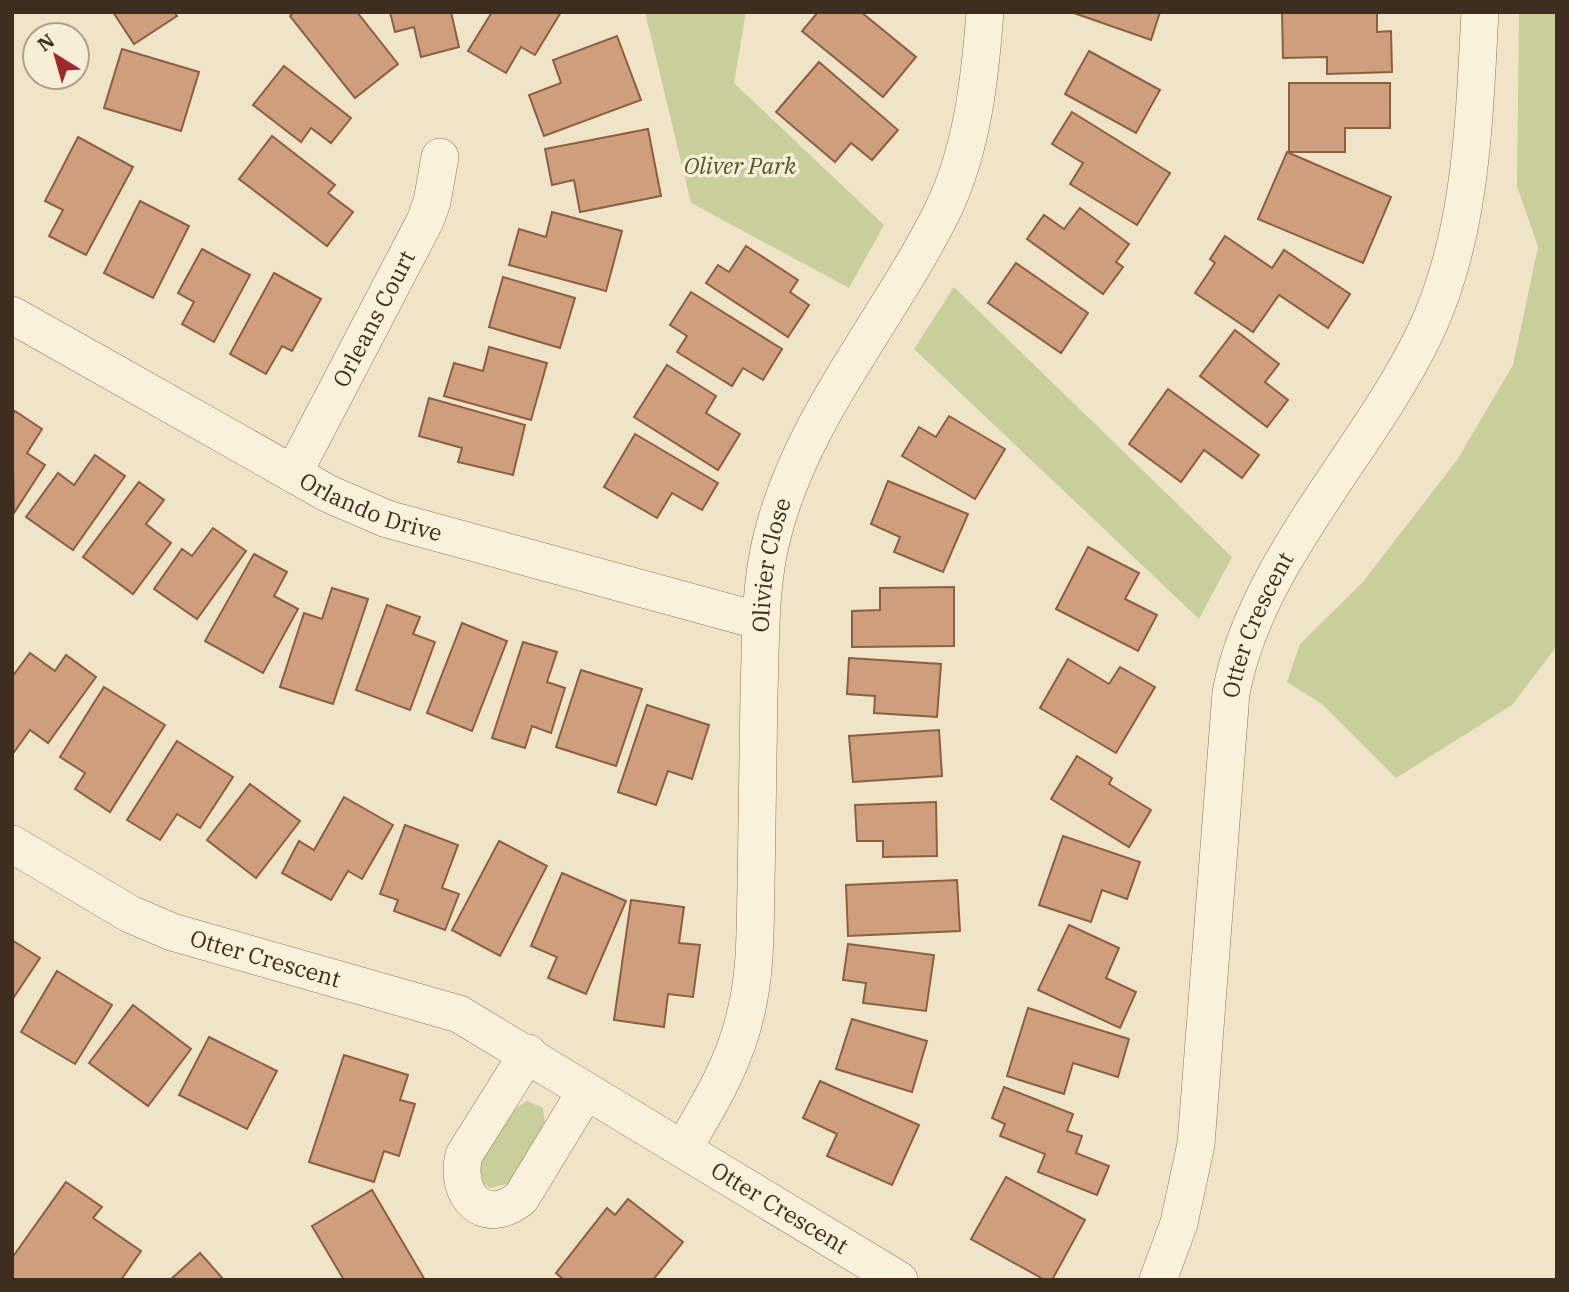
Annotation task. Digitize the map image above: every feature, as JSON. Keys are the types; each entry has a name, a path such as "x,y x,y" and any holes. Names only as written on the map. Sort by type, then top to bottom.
{"street":[{"name":"Olivier Close","path":"683,1149 725,1075 737,1044 752,984 760,621 772,538 786,489 825,408 943,210 966,145 985,12"},
{"name":"Otter Crescent","path":"1157,1280 1179,1223 1196,1144 1231,693 1237,664 1261,603 1402,372 1438,302 1458,232 1471,146 1480,12"},
{"name":"Orleans Court","path":"293,474 425,220 432,202 440,157"},
{"name":"Orlando Drive","path":"12,315 293,474 387,519 760,621"},
{"name":"Otter Crescent","path":"12,844 148,923 200,941 459,1014 899,1280"},
{"path":"528,1054 464,1155 462,1183 474,1202 483,1209 496,1211 510,1207 521,1198 586,1091"}],"green space":[{"name":"Oliver Park","path":"645,12 746,12 734,83 884,225 849,288 691,203"},
{"path":"1519,12 1557,12 1557,646 1512,705 1396,778 1322,704 1287,682 1300,644 1362,583 1457,460 1513,365 1538,247 1517,186"},
{"path":"954,287 1232,557 1199,619 914,349"},
{"path":"527,1101 543,1108 545,1124 510,1183 490,1188 484,1183 479,1165 512,1111"}],"building":[{"path":"113,12 174,12 177,16 134,44"},
{"path":"294,12 357,12 398,64 355,98 290,16"},
{"path":"390,12 451,12 459,47 421,57 414,27 395,32"},
{"path":"492,12 561,12 535,55 521,47 506,73 468,51"},
{"path":"818,12 861,12 916,57 883,97 802,31"},
{"path":"1071,12 1160,12 1151,40"},
{"path":"1282,12 1377,12 1377,32 1391,31 1392,72 1327,74 1327,57 1283,58"},
{"path":"617,36 641,100 544,136 529,95 561,83 553,60"},
{"path":"122,49 199,72 181,131 104,108"},
{"path":"1089,51 1160,90 1136,133 1065,94"},
{"path":"819,62 898,130 872,160 851,143 835,162 776,112"},
{"path":"284,66 351,118 331,143 311,128 301,142 253,105"},
{"path":"1289,83 1390,83 1390,128 1345,128 1345,152 1289,152"},
{"path":"1072,112 1170,173 1137,225 1070,184 1083,163 1052,144"},
{"path":"648,129 661,196 580,212 574,180 552,185 545,149"},
{"path":"272,136 335,185 328,193 353,212 327,246 239,179"},
{"path":"78,137 133,167 86,255 49,236 63,210 45,201"},
{"path":"1287,152 1391,197 1363,263 1258,219"},
{"path":"140,201 189,226 153,298 104,273"},
{"path":"1080,208 1129,244 1116,262 1123,267 1103,294 1027,239 1044,215 1064,229"},
{"path":"552,212 622,231 606,291 509,265 519,229 546,237"},
{"path":"1225,236 1272,268 1284,250 1350,294 1328,328 1279,295 1253,332 1195,293 1215,263 1210,259"},
{"path":"746,246 798,280 790,292 809,305 788,337 706,283 718,265 729,272"},
{"path":"202,249 250,275 214,342 182,324 194,302 178,293"},
{"path":"1016,263 1088,313 1061,353 988,303"},
{"path":"274,273 321,299 292,351 282,346 266,374 230,354"},
{"path":"503,277 575,298 560,348 489,327"},
{"path":"691,292 782,349 763,380 743,368 732,386 677,352 687,336 670,325"},
{"path":"1235,330 1279,364 1265,382 1288,400 1267,427 1200,376"},
{"path":"489,347 547,363 531,420 444,396 454,363 483,371"},
{"path":"667,365 716,396 706,413 740,434 718,470 634,417"},
{"path":"1168,389 1259,455 1242,478 1204,450 1181,482 1129,444"},
{"path":"429,398 525,425 513,475 458,462 462,448 419,436"},
{"path":"15,411 42,429 27,453 45,465 14,513 12,416"},
{"path":"949,416 1005,449 975,499 902,456 919,427 936,437"},
{"path":"635,434 718,483 702,510 672,493 657,518 604,487"},
{"path":"95,455 125,476 73,550 26,517 58,473 74,485"},
{"path":"888,481 968,514 943,572 894,552 900,537 871,524"},
{"path":"139,482 164,500 146,524 171,543 133,594 83,557"},
{"path":"213,528 246,551 197,619 154,589 182,549 192,556"},
{"path":"1088,547 1139,573 1125,599 1157,615 1138,651 1056,609"},
{"path":"254,554 287,572 274,596 298,609 263,673 205,641"},
{"path":"954,587 954,646 852,647 852,611 880,610 880,588"},
{"path":"332,588 368,599 333,704 280,687 304,613 322,619"},
{"path":"387,605 420,617 413,634 435,642 410,710 356,690"},
{"path":"462,623 507,641 472,731 427,713"},
{"path":"523,642 557,652 547,682 565,688 551,733 532,726 525,748 492,738"},
{"path":"30,653 55,671 66,655 96,677 48,743 30,730 12,755 12,677"},
{"path":"849,658 941,664 937,717 874,713 875,696 847,694"},
{"path":"1068,659 1109,684 1120,667 1155,687 1116,753 1040,708"},
{"path":"581,670 642,689 616,766 556,747"},
{"path":"104,687 165,725 110,812 75,789 85,773 60,757"},
{"path":"647,705 709,725 692,779 668,771 656,805 618,792"},
{"path":"939,730 942,776 853,782 849,736"},
{"path":"177,741 233,777 200,828 177,814 160,840 127,820"},
{"path":"1077,756 1112,778 1109,784 1151,810 1129,847 1051,799"},
{"path":"250,784 300,821 256,878 207,840"},
{"path":"344,797 393,825 362,879 348,871 331,900 282,873 299,841 314,850"},
{"path":"936,802 937,856 883,857 883,841 857,841 855,805"},
{"path":"405,825 458,845 442,888 459,894 445,930 394,911 398,900 380,894"},
{"path":"1063,836 1140,862 1127,899 1102,890 1091,922 1039,905"},
{"path":"499,841 547,866 500,956 452,930"},
{"path":"562,873 626,901 586,994 548,978 557,957 531,946"},
{"path":"957,880 960,931 848,936 846,885"},
{"path":"631,900 684,907 679,943 700,945 693,997 668,994 664,1027 614,1020"},
{"path":"1069,925 1119,948 1106,978 1136,992 1120,1028 1038,990"},
{"path":"12,940 40,958 12,1000"},
{"path":"848,944 934,955 926,1011 863,1003 866,983 843,980"},
{"path":"57,971 112,1005 75,1064 21,1032"},
{"path":"133,1005 191,1049 148,1106 89,1063"},
{"path":"1028,1008 1129,1039 1118,1077 1073,1063 1064,1094 1007,1076"},
{"path":"852,1019 927,1041 912,1092 836,1069"},
{"path":"209,1037 277,1071 247,1129 179,1095"},
{"path":"344,1055 408,1075 400,1100 415,1104 399,1156 384,1151 374,1182 309,1162"},
{"path":"820,1081 919,1125 892,1185 827,1156 837,1134 803,1118"},
{"path":"1004,1087 1073,1114 1067,1131 1082,1136 1076,1153 1109,1166 1097,1195 1038,1172 1045,1154 1000,1136 1005,1124 992,1118"},
{"path":"1006,1177 1085,1220 1052,1280 1045,1280 971,1239"},
{"path":"66,1182 102,1207 93,1218 141,1251 121,1280 12,1280 12,1258"},
{"path":"372,1190 425,1280 344,1280 312,1226"},
{"path":"628,1199 683,1242 653,1280 564,1280 556,1273 607,1208 615,1215"},
{"path":"200,1253 224,1280 170,1280"}]}
